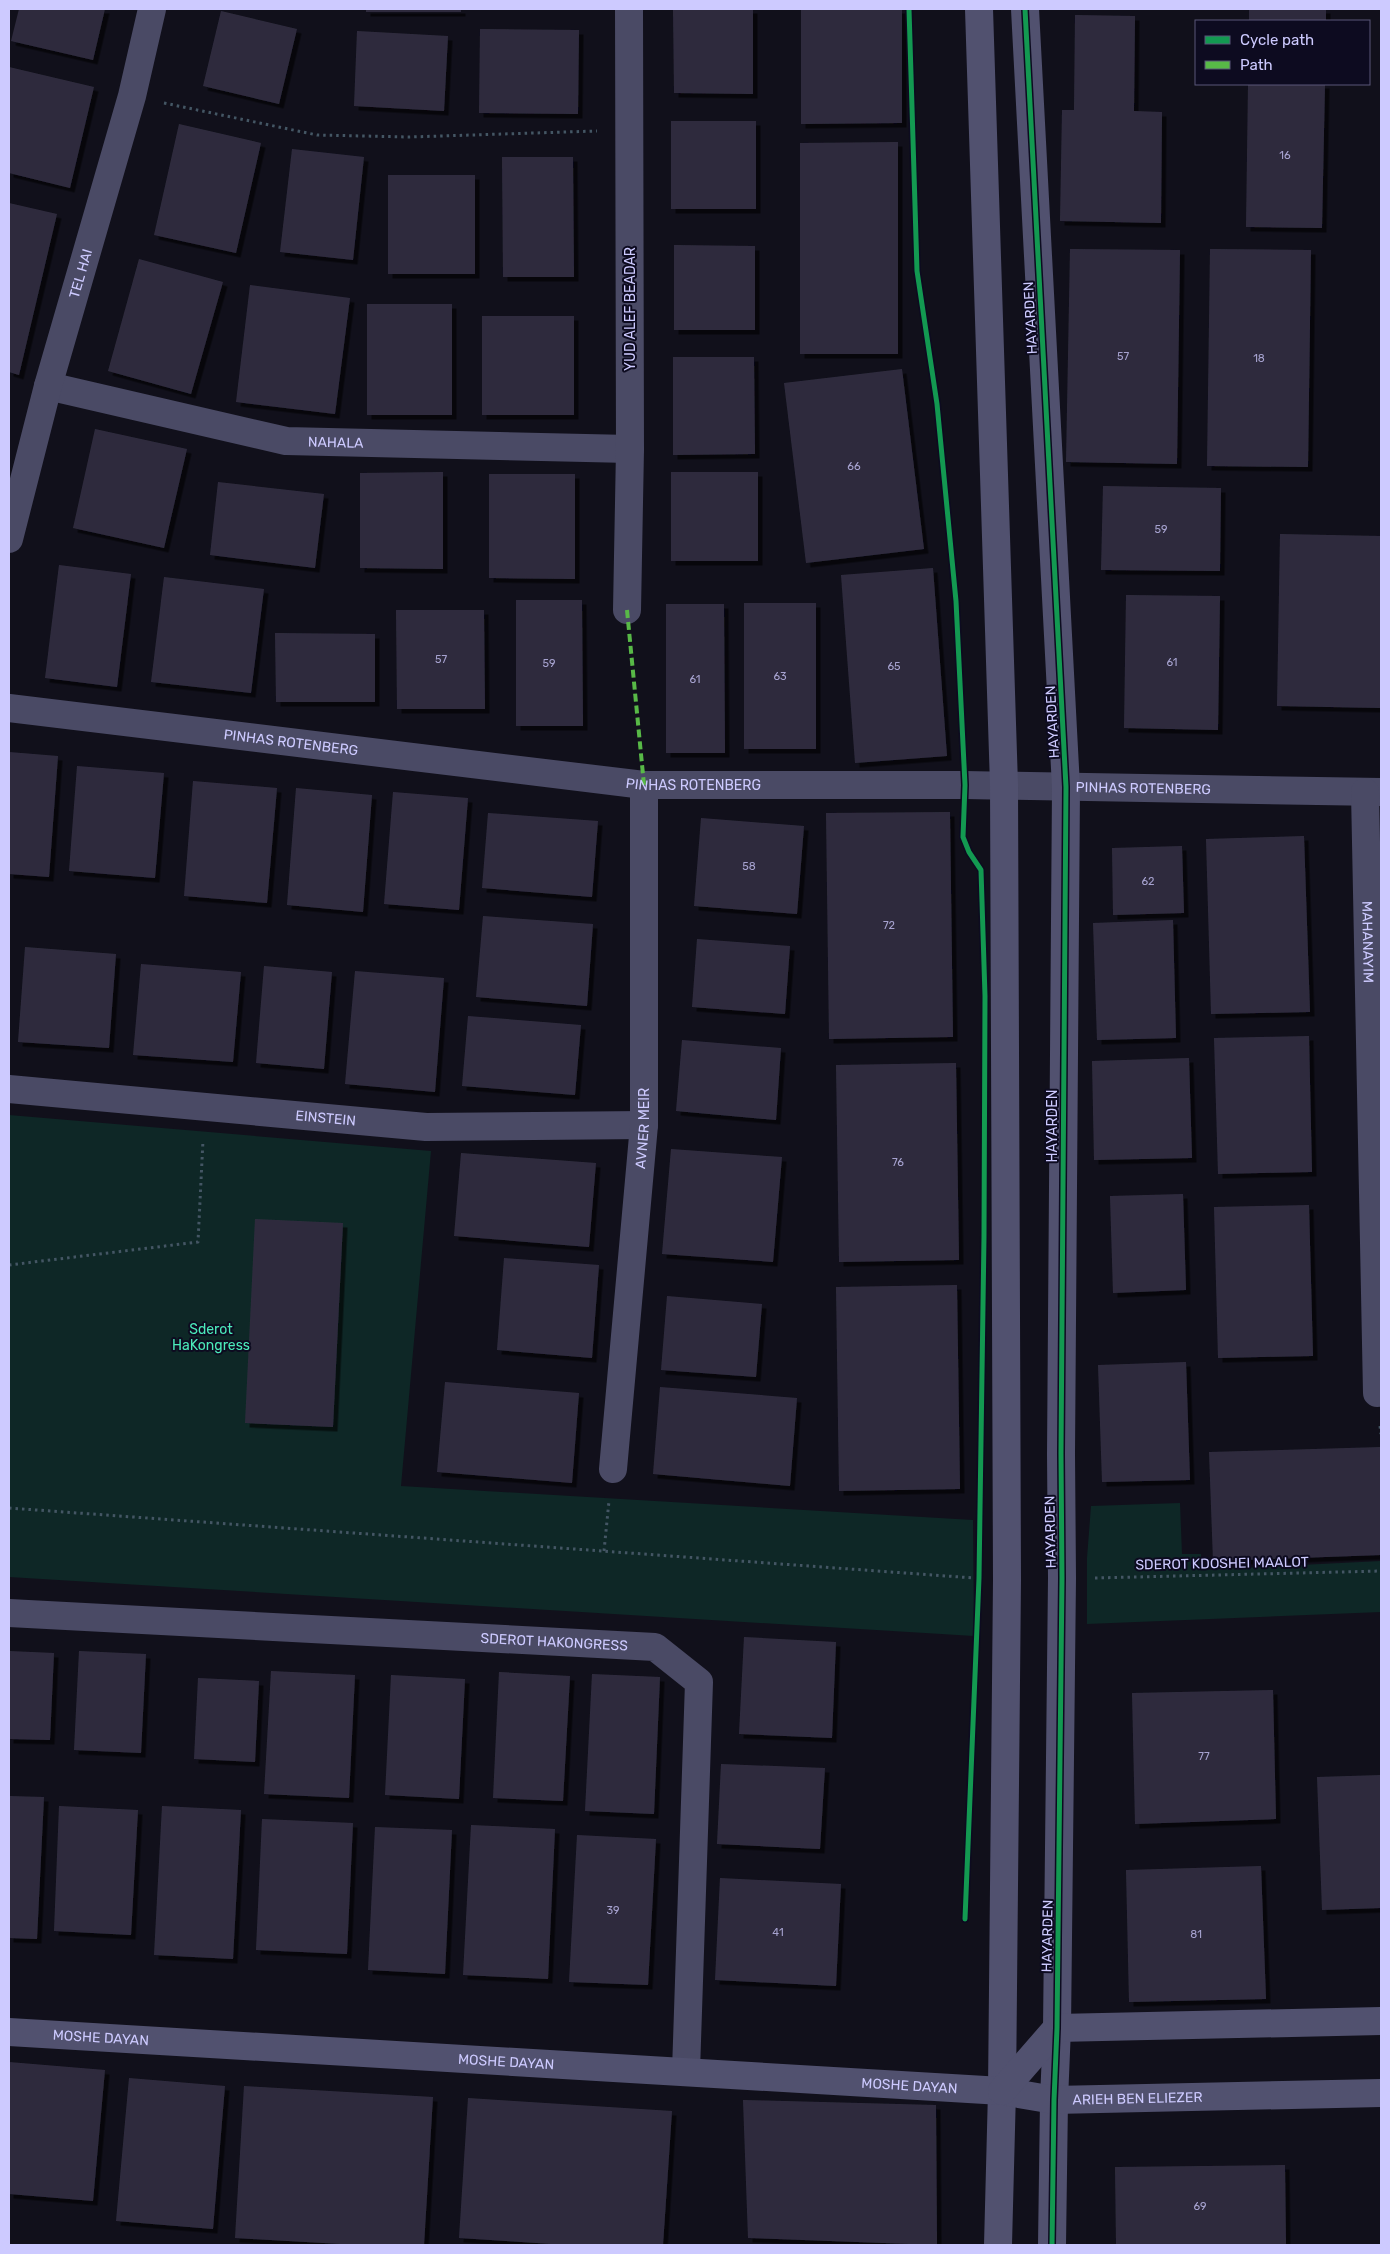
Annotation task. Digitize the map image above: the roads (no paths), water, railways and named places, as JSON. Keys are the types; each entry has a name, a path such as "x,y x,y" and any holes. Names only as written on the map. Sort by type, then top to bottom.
{"street":[{"name":"TEL HAI","path":"9,539 48,386 132,96 152,9"},
{"name":"YUD ALEF BEADAR","path":"627,610 630,449 629,9"},
{"path":"979,9 1004,785 1007,1580 1002,2091 998,2245"},
{"name":"HAYARDEN","path":"1025,9 1066,787 1061,1444 1062,1578 1057,2028 1052,2245"},
{"name":"NAHALA","path":"48,386 286,441 630,449"},
{"name":"PINHAS ROTENBERG","path":"9,708 644,785 1004,785 1373,792"},
{"name":"AVNER MEIR","path":"613,1468 644,1125 644,785"},
{"name":"MAHANAYIM","path":"1373,792 1376,1393"},
{"name":"EINSTEIN","path":"9,1089 426,1127 644,1125"},
{"name":"SDEROT HAKONGRESS","path":"9,1613 656,1647 699,1682 686,2072"},
{"path":"1002,2091 1057,2028 1381,2021"},
{"name":"MOSHE DAYAN","path":"9,2032 1002,2091"},
{"name":"ARIEH BEN ELIEZER","path":"1002,2091 1054,2100 1381,2093"}],"park label":[{"name":"Sderot HaKongress","path":"211,1338"}]}
